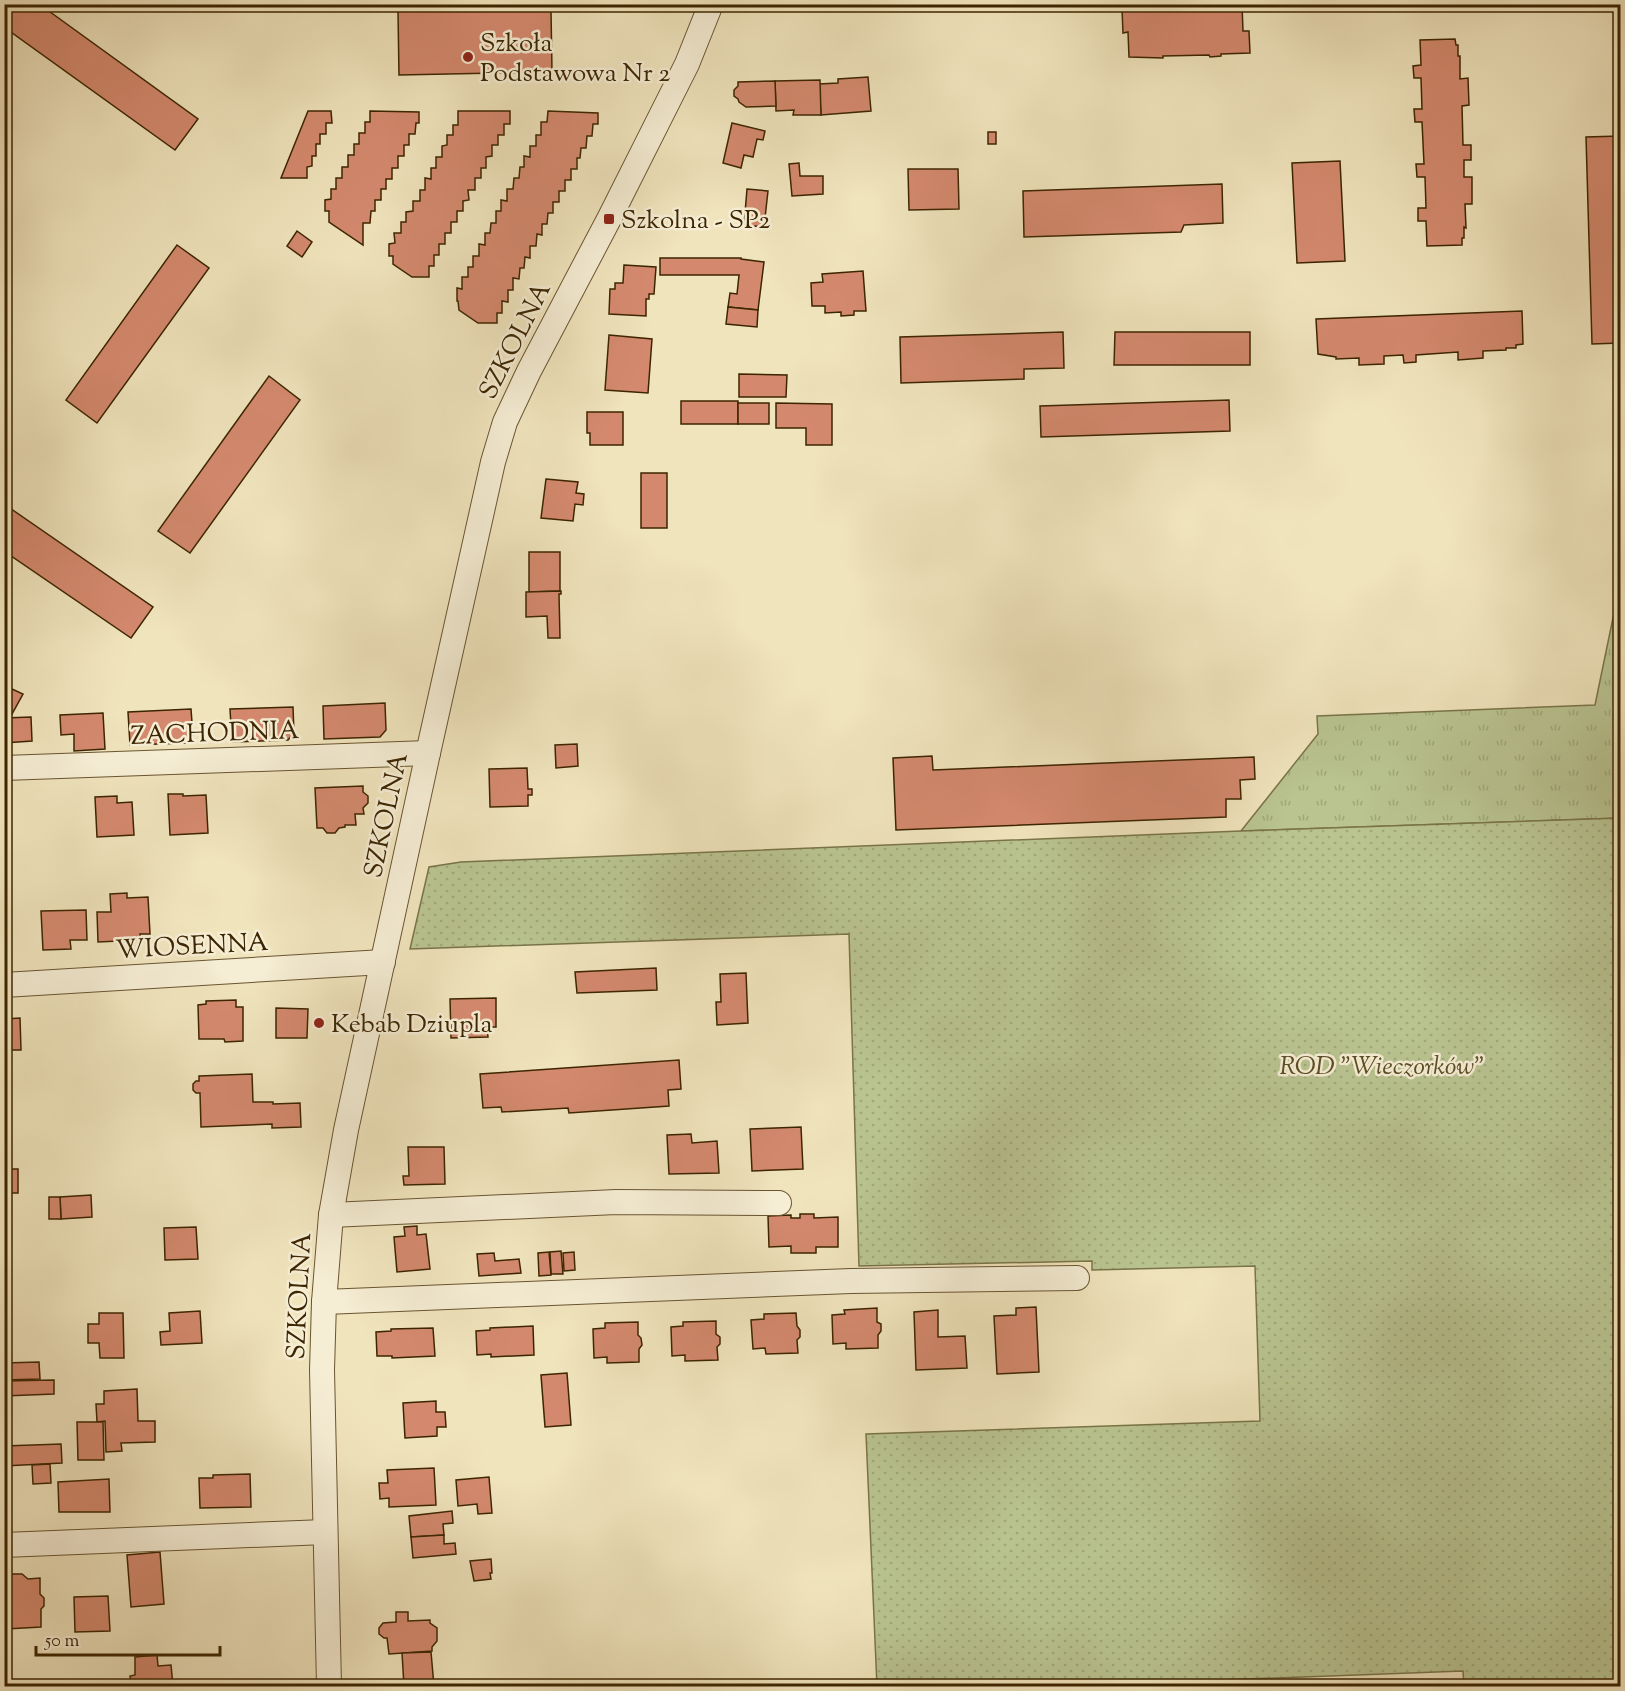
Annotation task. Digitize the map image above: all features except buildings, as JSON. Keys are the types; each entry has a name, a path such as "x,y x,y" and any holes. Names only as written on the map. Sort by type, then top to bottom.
{"street":[{"name":"SZKOLNA","path":"329,1686 322,1370 324,1302 331,1215 346,1130 493,462 505,422 529,371 687,64 711,4"},
{"name":"ZACHODNIA","path":"4,768 428,753"},
{"name":"WIOSENNA","path":"4,985 383,962"},
{"path":"331,1215 615,1202 779,1203"},
{"path":"324,1302 851,1281 1077,1278"},
{"path":"4,1545 325,1532"}],"green space":[{"path":"1620,584 1620,818 1241,831 1318,734 1317,716 1595,705"},
{"name":"ROD \"Wieczorków\"","path":"1620,818 1620,1686 1464,1686 1463,1671 1057,1686 877,1686 866,1434 1260,1421 1255,1266 1092,1270 1092,1261 859,1266 849,934 410,949 429,867 461,862"}],"place":[{"name":"Szkoła Podstawowa Nr 2","path":"468,57"},
{"name":"Szkolna - SP2","path":"609,219"},
{"name":"Kebab Dziupla","path":"319,1023"}]}
